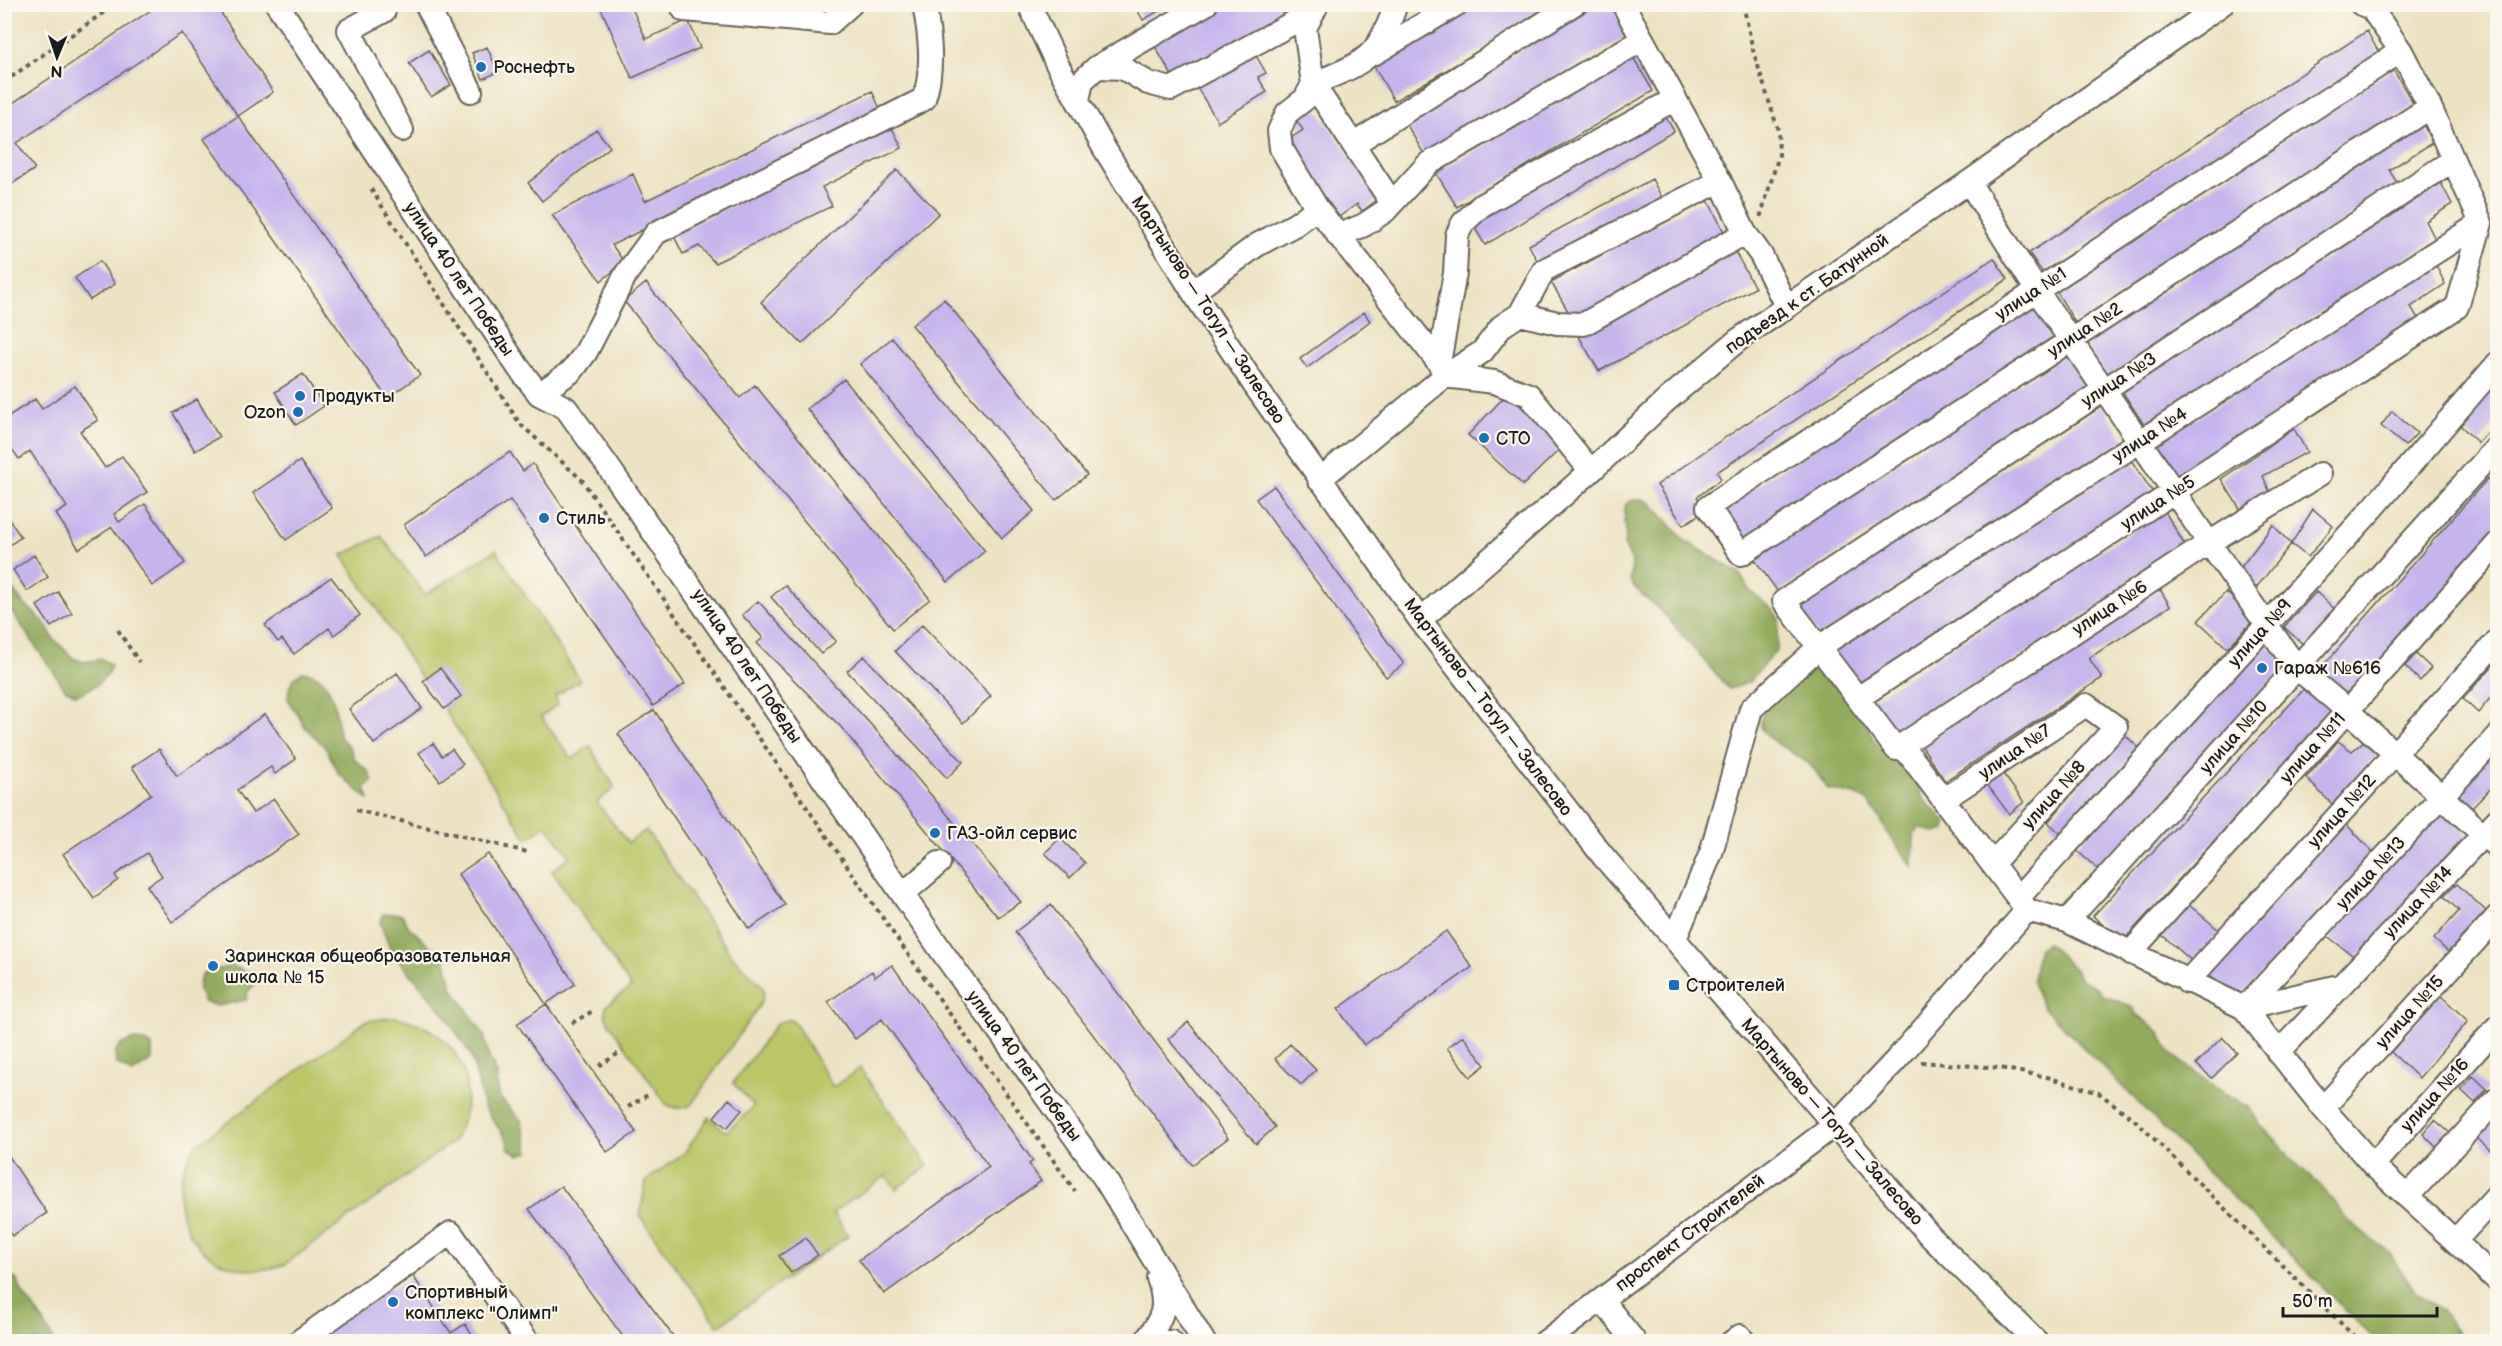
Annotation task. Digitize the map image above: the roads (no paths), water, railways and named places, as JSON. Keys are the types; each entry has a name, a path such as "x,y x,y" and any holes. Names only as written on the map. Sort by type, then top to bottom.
{"street":[{"name":"улица 40 лет Победы","path":"277,4 518,367 539,394 566,408 903,894 1105,1179 1204,1341"},
{"path":"426,4 471,91"},
{"path":"681,4 684,10 830,23 851,4"},
{"path":"539,394 572,371 586,352 626,274 656,233 924,99 929,83 930,58 924,4"},
{"path":"1078,100 1082,81 1097,67 1206,4"},
{"path":"1371,56 1388,29 1396,4"},
{"path":"1457,4 1358,64 1313,84 1305,99 1287,113 1279,131 1281,148 1317,208 1442,369 1494,382 1529,395 1591,471"},
{"path":"1354,144 1575,4"},
{"path":"1623,4 1720,181 1745,233 1761,255 1786,306"},
{"name":"подъезд к ст. Батунной","path":"1420,620 1737,340 1970,182 2222,4"},
{"path":"2361,4 2371,8 2401,51 2430,106 2481,223"},
{"name":"Мартыново — Тогул — Залесово","path":"1033,6 1057,64 1104,148 1193,292 1319,480 1420,620 1602,856 1836,1124 1931,1237 2037,1341"},
{"path":"387,7 349,30 402,130"},
{"path":"1097,67 1123,68 1148,83 1171,89 1315,8"},
{"path":"1315,8 1305,28 1313,84 1392,203"},
{"path":"1338,236 1364,225 1392,203 1428,164 1642,40"},
{"name":"улица №1","path":"1741,554 1708,507 2401,51"},
{"path":"1442,369 1455,273 1457,236 1463,223 1482,205 1676,99"},
{"name":"улица №2","path":"1741,554 2430,106"},
{"name":"улица №3","path":"1819,647 1784,601 2453,160"},
{"path":"1319,480 1442,369 1482,352 1502,326 1520,314 1544,270 1720,181"},
{"path":"1970,182 2037,291 2297,668 2347,710 2441,798 2492,834"},
{"path":"1193,292 1257,245 1296,224 1317,208"},
{"name":"улица №5","path":"1858,698 2457,307 2481,223"},
{"name":"улица №4","path":"1675,939 1711,853 1751,709 1819,647 2481,223"},
{"path":"1520,314 1557,323 1584,324 1745,233"},
{"name":"улица №9","path":"1896,1060 2022,904 2374,507 2498,363"},
{"name":"улица №10","path":"2067,921 2498,446"},
{"name":"улица №6","path":"1902,745 2209,543 2320,474"},
{"name":"улица №11","path":"2130,953 2498,543"},
{"name":"улица №12","path":"2187,982 2498,640"},
{"path":"1819,647 1896,749 1902,745 2022,904 2067,921 2187,982 2244,1008 2323,1108 2373,1165 2498,1281"},
{"name":"улица №7","path":"1944,799 2086,705 2116,727"},
{"name":"улица №8","path":"1992,864 2116,727"},
{"name":"улица №13","path":"2244,1008 2498,736"},
{"name":"улица №14","path":"2278,1053 2339,986 2492,834"},
{"path":"903,894 939,863"},
{"name":"улица №15","path":"2323,1108 2498,916"},
{"path":"2244,1008 2339,986"},
{"name":"улица №16","path":"2373,1165 2498,1026"},
{"name":"проспект Строителей","path":"1545,1341 1836,1124 1896,1060"},
{"path":"2407,1197 2498,1098"},
{"path":"2454,1241 2498,1194"},
{"path":"298,1341 452,1233 528,1341"},
{"path":"1145,1341 1160,1321 1164,1305 1163,1291 1151,1256"},
{"path":"1602,1300 1635,1341"},
{"path":"1732,1341 1740,1336 1744,1341"}],"place":[{"name":"Роснефть","path":"481,67"},
{"name":"Продукты","path":"300,396"},
{"name":"Ozon","path":"298,412"},
{"name":"СТО","path":"1484,438"},
{"name":"Стиль","path":"544,518"},
{"name":"Гараж №616","path":"2262,668"},
{"name":"ГАЗ-ойл сервис","path":"935,833"},
{"name":"Заринская общеобразовательная школа № 15","path":"213,966"},
{"name":"Строителей","path":"1674,985"},
{"name":"Спортивный комплекс \"Олимп\"","path":"393,1302"}]}
